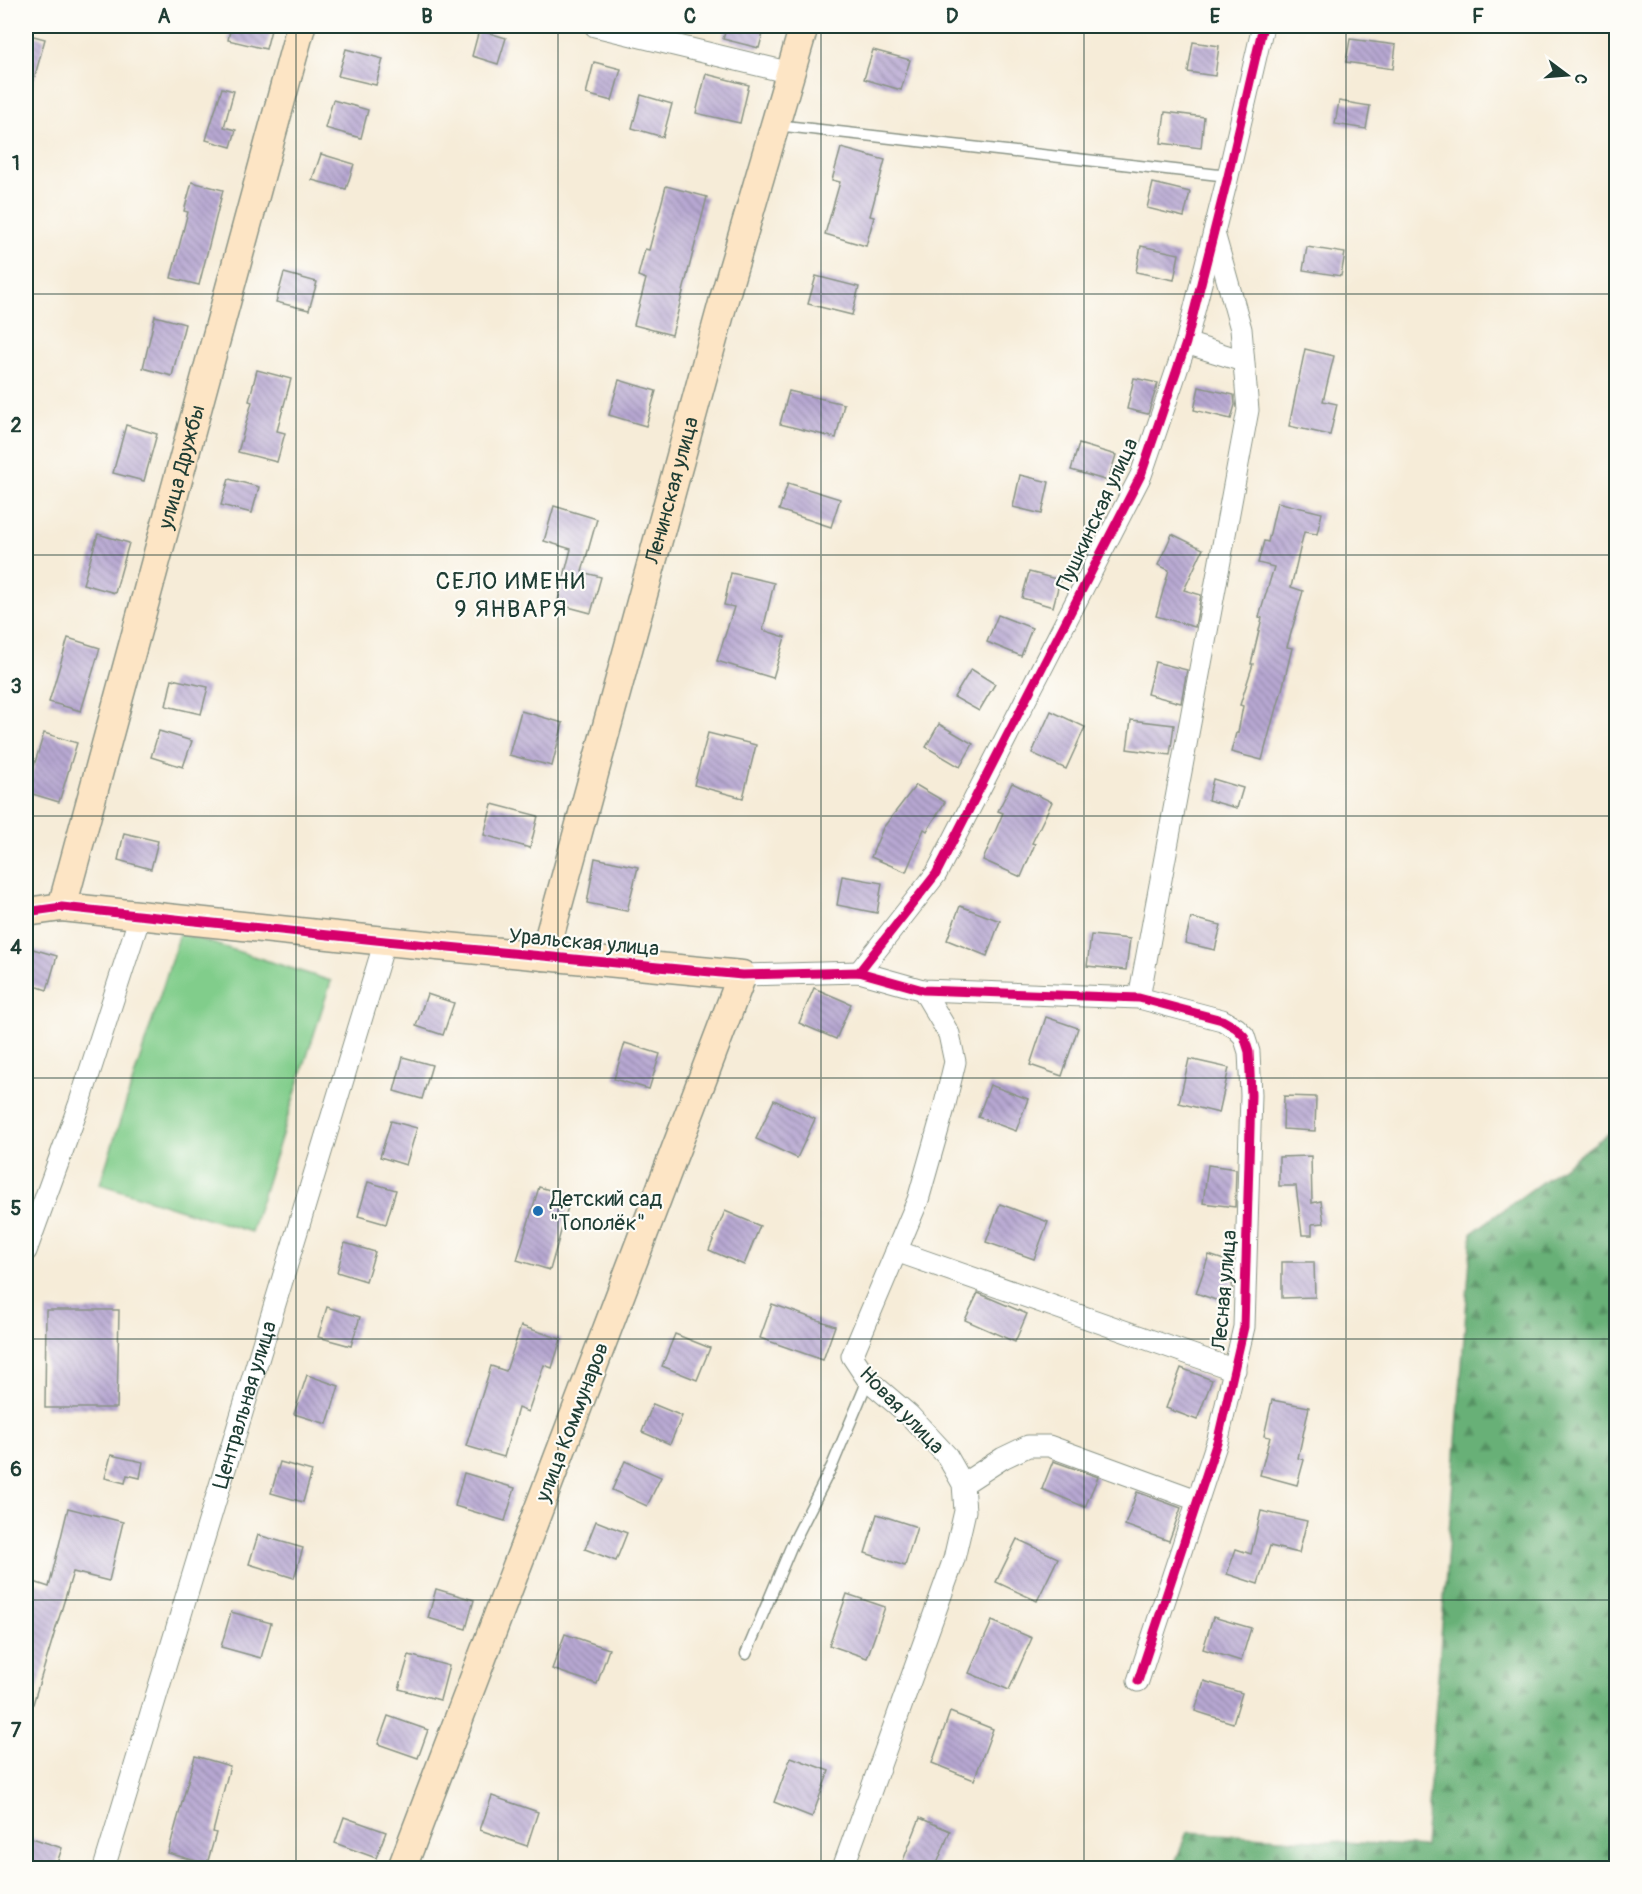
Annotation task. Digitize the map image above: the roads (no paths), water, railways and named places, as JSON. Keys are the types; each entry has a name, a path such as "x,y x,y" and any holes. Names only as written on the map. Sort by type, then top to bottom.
{"street":[{"name":"улица Дружбы","path":"62,907 301,26"},
{"path":"595,26 791,73"},
{"name":"Ленинская улица","path":"544,956 724,298 804,26"},
{"name":"Пушкинская улица","path":"859,972 936,874 1141,475 1186,343 1263,26"},
{"path":"1139,998 1248,410 1241,329 1214,233"},
{"path":"1186,343 1244,361"},
{"name":"Уральская улица","path":"26,912 62,907 741,975 859,972 923,990 1139,998"},
{"path":"26,1251 34,1196 79,1105 140,916"},
{"name":"Центральная улица","path":"104,1869 385,941"},
{"name":"улица Коммунаров","path":"402,1869 741,975"},
{"name":"Новая улица","path":"843,1869 954,1560 964,1511 963,1484 947,1456 909,1415 868,1380 852,1356 918,1200 955,1062 950,1034 923,990"},
{"name":"Лесная улица","path":"1138,1681 1218,1439 1244,1327 1251,1095 1249,1052 1244,1036 1236,1028 1222,1020 1139,998"},
{"path":"896,1251 1235,1370"},
{"path":"963,1484 1003,1458 1028,1446 1049,1446 1197,1500"}],"lane":[{"path":"776,125 1228,176"},
{"path":"746,1654 791,1547 832,1466 868,1380"}],"place":[{"name":"Детский сад \"Тополёк\"","path":"538,1211"}],"district":[{"name":"СЕЛО ИМЕНИ 9 ЯНВАРЯ","path":"511,595"}]}
